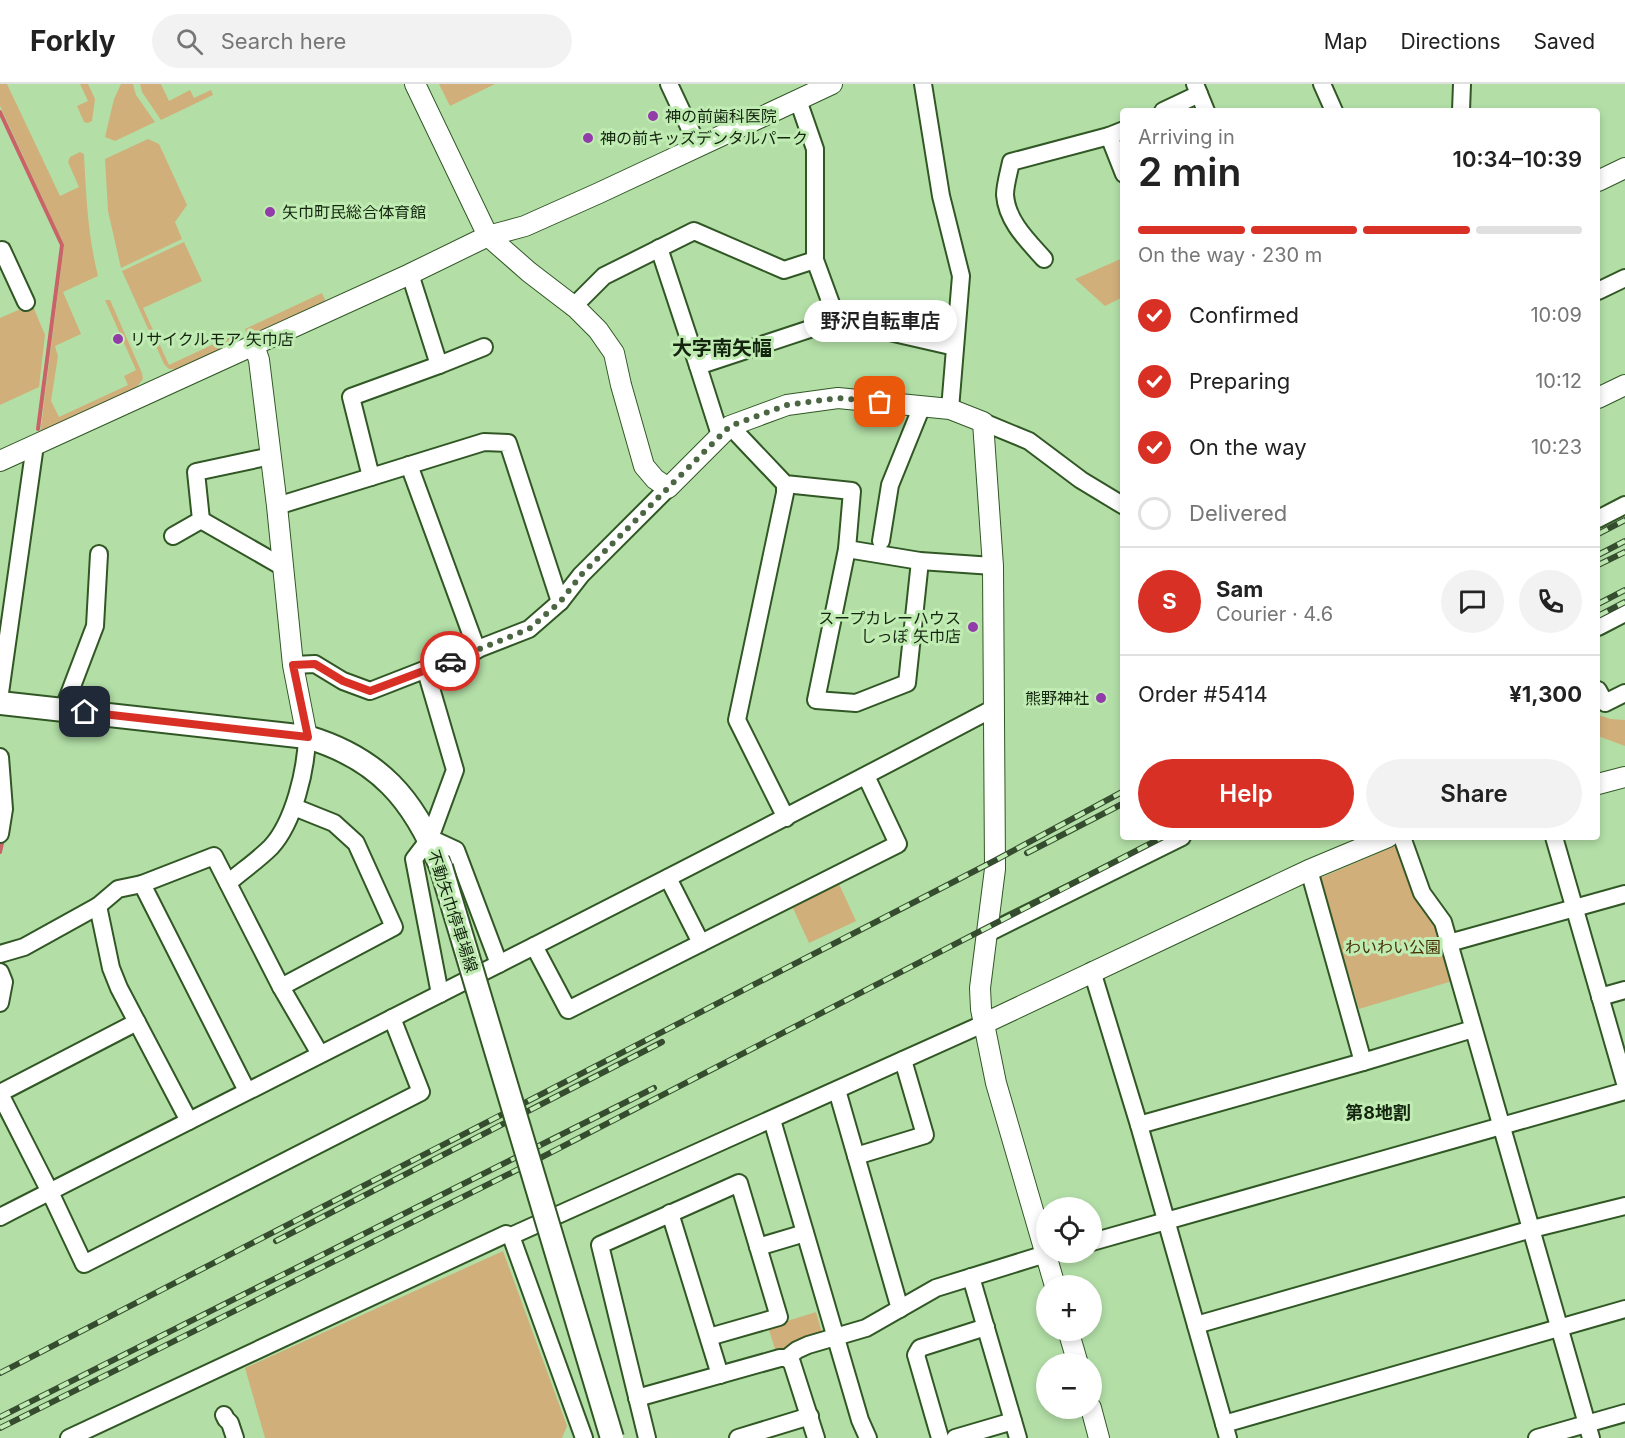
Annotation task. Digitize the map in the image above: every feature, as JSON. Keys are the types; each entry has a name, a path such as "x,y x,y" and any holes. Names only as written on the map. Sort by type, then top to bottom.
{"main road":[{"name":"不動矢巾停車場線","path":"0,703 308,737 336,746 365,762 389,783 406,803 430,838 441,867 612,1438"}],"street":[{"path":"415,84 488,236 598,330 614,353 644,466 668,488"},
{"path":"669,84 698,146"},
{"path":"0,460 410,274 488,236 525,226 832,84"},
{"path":"923,84 941,196 962,276 950,409"},
{"path":"1322,84 1333,108"},
{"path":"1461,108 1462,84"},
{"path":"1168,108 1197,89 1205,108"},
{"path":"798,100 815,149 815,260 837,320"},
{"path":"1044,259 1023,236 1013,220 1005,194 1011,162 1116,133 1120,154"},
{"path":"1600,180 1625,168"},
{"path":"573,307 604,276 694,231 784,270 815,260"},
{"path":"659,248 698,366 725,431 784,484 852,491 848,549 816,700 856,703 907,683 920,561"},
{"path":"1,249 26,302"},
{"path":"410,274 439,365"},
{"path":"1600,290 1625,278"},
{"path":"698,366 837,320 955,347"},
{"path":"228,883 272,846 294,807 307,753 308,737 293,665 271,456 259,360 254,345"},
{"path":"371,477 351,397 484,347"},
{"path":"1600,397 1625,385"},
{"path":"293,665 315,664 343,681 370,691 529,629 560,602 581,575 725,431 787,405 838,398 950,409 1029,441 1081,480 1120,504"},
{"path":"880,541 890,485 922,406"},
{"path":"983,422 993,566 995,869 980,988 983,1024 996,1083 1036,1211"},
{"path":"277,506 484,442 508,443 560,602"},
{"path":"0,693 35,445"},
{"path":"201,520 196,472 271,456"},
{"path":"409,465 477,651"},
{"path":"784,484 780,517 737,720 786,818"},
{"path":"1600,518 1625,505"},
{"path":"173,536 201,520"},
{"path":"201,520 283,567"},
{"path":"848,549 920,561 993,566"},
{"path":"63,710 95,626 99,554"},
{"path":"1600,626 1625,613"},
{"path":"426,671 455,770 430,838 414,859 440,994"},
{"path":"1600,694 1605,703 1625,693"},
{"path":"0,1217 786,818 994,708"},
{"path":"0,757 4,809 0,834"},
{"path":"534,946 568,1010 898,844 866,776"},
{"path":"1600,783 1625,777"},
{"path":"281,987 394,927 356,843 334,823 294,807"},
{"path":"430,838 456,850 499,964"},
{"path":"988,933 1176,840"},
{"path":"69,1438 506,1234 511,1236 772,1120 983,1024 1308,870 1381,840"},
{"path":"1403,840 1422,893 1443,922 1589,1431"},
{"path":"1555,840 1625,1083"},
{"path":"0,954 24,947 99,906 118,889 142,884 214,856 281,987 320,1054"},
{"path":"1308,870 1364,1062"},
{"path":"668,878 701,943"},
{"path":"142,884 247,1091"},
{"path":"1449,943 1625,894"},
{"path":"99,906 111,968 189,1121"},
{"path":"0,972 4,982 0,1003"},
{"path":"1092,972 1139,1125 1226,1431 1625,1309"},
{"path":"1600,998 1625,990"},
{"path":"137,1022 0,1094 50,1191 84,1264 421,1092 392,1018"},
{"path":"1139,1125 1473,1029"},
{"path":"856,1156 925,1135 903,1060"},
{"path":"837,1090 900,1309"},
{"path":"1102,1239 1625,1090"},
{"path":"772,1120 860,1420 868,1438"},
{"path":"647,1438 600,1245 739,1183 779,1317 709,1336"},
{"path":"1196,1325 1532,1229 1625,1206"},
{"path":"670,1214 720,1376"},
{"path":"758,1247 805,1233"},
{"path":"511,1236 584,1438"},
{"path":"638,1398 780,1358 787,1358 797,1350 866,1328 922,1294 1036,1257"},
{"path":"971,1277 1018,1438"},
{"path":"940,1438 916,1355 920,1348 986,1327"},
{"path":"787,1358 792,1363 816,1438"},
{"path":"1537,1438 1589,1431 1625,1413"},
{"path":"224,1414 235,1438"},
{"path":"738,1438 810,1416"},
{"path":"1094,1419 1099,1438"},
{"path":"955,1438 1013,1421"}],"green space":[{"path":"0,84 7,84 60,196 79,187 68,162 70,157 80,152 84,154 90,231 98,276 63,292 81,334 55,346 58,356 51,401 59,417 128,385 124,376 136,370 105,300 110,300 143,379 134,390 40,434 64,245 0,106"},
{"path":"80,84 88,84 95,99 92,121 88,123 84,122 77,106 88,101"},
{"path":"121,84 133,84 136,95 155,122 115,141 105,137 114,99"},
{"path":"140,84 161,84 169,101 190,90 194,98 211,90 213,95 161,120 142,92"},
{"path":"439,84 495,84 450,106"},
{"path":"148,139 159,144 187,205 175,222 182,239 121,268 108,211 105,159"},
{"path":"184,242 202,281 143,308 169,365 233,335 237,344 181,369 169,369 164,364 122,271"},
{"path":"1120,259 1120,298 1105,306 1075,279"},
{"path":"322,293 326,302 249,339 245,329"},
{"path":"32,304 45,335 39,387 0,405 0,318"},
{"path":"1600,716 1625,720 1625,746 1600,737"},
{"name":"わいわい公園","path":"1397,845 1438,922 1459,979 1359,1009 1320,878"},
{"path":"839,884 856,921 809,943 792,906"},
{"path":"503,1251 567,1426 562,1438 265,1438 245,1368"},
{"path":"816,1312 822,1333 776,1352 768,1327"}],"waterway":[{"path":"0,112 62,245 38,429"},
{"path":"0,852 3,839"}],"railway":[{"path":"1600,533 1625,520"},
{"path":"1600,554 1625,541"},
{"path":"1600,564 1625,552"},
{"path":"1600,603 1625,590"},
{"path":"1600,615 1625,602"},
{"path":"0,1373 994,861 1120,793"},
{"path":"1027,853 1120,805"},
{"path":"0,1428 509,1174 1157,840"},
{"path":"276,1241 662,1042"},
{"path":"0,1417 654,1088"}],"way so far":[{"path":"450,661 529,629 560,602 581,575 730,426 787,405 838,398 880,402"}],"place":[{"name":"神の前歯科医院","path":"653,116"},
{"name":"神の前キッズデンタルパーク","path":"588,138"},
{"name":"矢巾町民総合体育館","path":"270,212"},
{"name":"リサイクルモア 矢巾店","path":"118,339"},
{"name":"野沢自転車店","path":"880,402"},
{"name":"スープカレーハウス しっぽ 矢巾店","path":"973,627"},
{"name":"熊野神社","path":"1101,698"}],"district":[{"name":"大字南矢幅","path":"722,348"},
{"name":"第8地割","path":"1378,1112"}],"route":[{"path":"85,712 308,737 293,665 315,664 343,681 370,691 450,661"}]}
